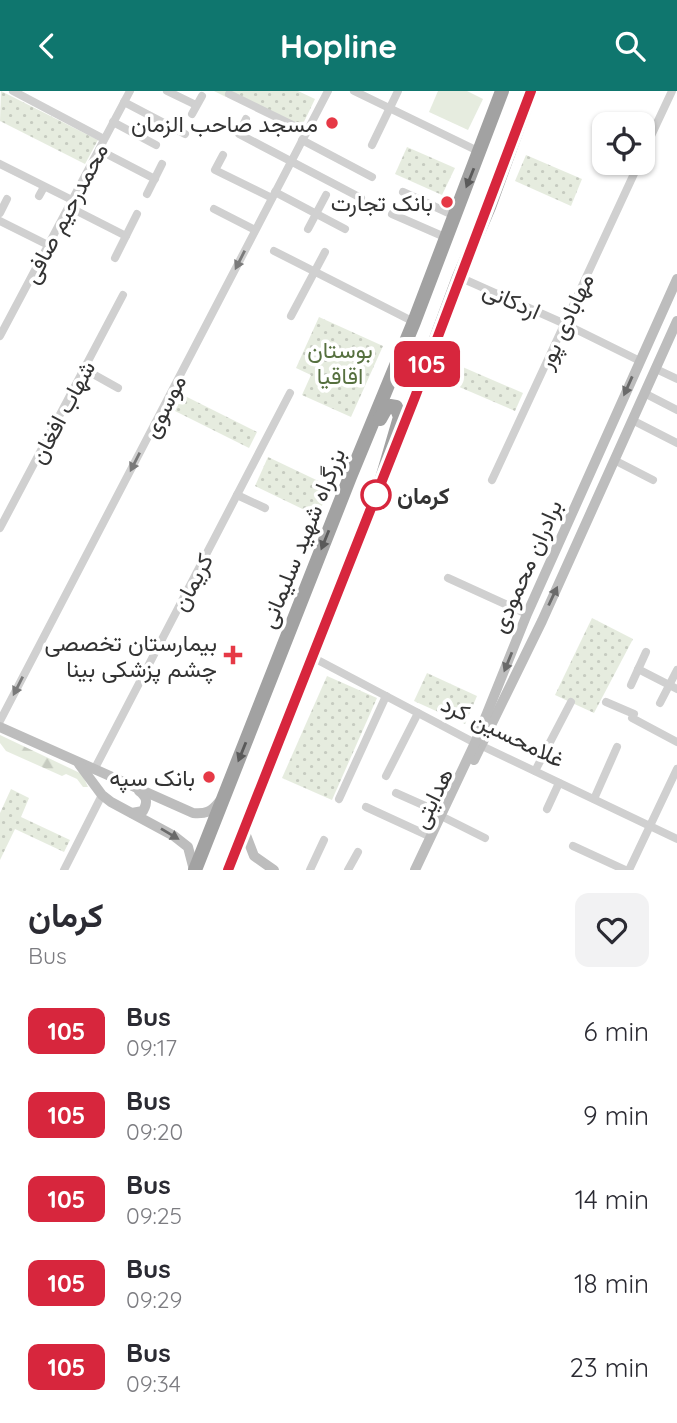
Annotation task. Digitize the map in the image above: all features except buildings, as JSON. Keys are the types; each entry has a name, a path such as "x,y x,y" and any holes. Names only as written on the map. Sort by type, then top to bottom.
{"highway":[{"name":"بزرگراه شهید سلیمانی","path":"194,870 438,262 502,91"},
{"path":"228,870 489,207 531,91"},
{"path":"414,322 397,369 401,381 408,383 413,380 439,333"},
{"path":"350,477 385,411 390,406 396,407 400,417 381,482"}],"main road":[{"name":"برادران محمودی","path":"478,744 527,614 677,279"},
{"name":"برادران محمودی","path":"478,744 616,461 677,321"},
{"path":"640,361 656,369"},
{"path":"0,727 193,813 204,814 212,810 225,794"},
{"name":"هدایتی","path":"421,870 443,816 478,744"},
{"path":"79,764 102,795 174,836 188,847 194,870"},
{"path":"132,813 143,811 146,805 146,799 138,789"},
{"path":"415,870 429,837 443,816"},
{"path":"244,830 254,856 274,870"}],"street":[{"path":"13,91 104,139"},
{"name":"محمدرحیم صافی","path":"0,336 130,91"},
{"name":"موسوی","path":"0,721 328,91"},
{"path":"354,91 480,152"},
{"path":"372,145 398,91"},
{"path":"655,127 672,91"},
{"path":"169,94 196,106"},
{"path":"229,94 307,132"},
{"path":"192,114 202,96"},
{"path":"124,102 185,135"},
{"path":"246,120 239,134 361,198"},
{"path":"113,123 156,145"},
{"path":"302,140 372,177"},
{"path":"99,149 155,179"},
{"path":"223,155 215,170 316,213 345,229"},
{"path":"0,164 21,179 44,187 126,236"},
{"path":"147,194 162,164"},
{"name":"مهابادی پور","path":"492,479 633,175"},
{"path":"39,196 44,187"},
{"path":"403,192 455,216"},
{"path":"308,229 326,195"},
{"path":"0,213 7,199"},
{"path":"214,209 255,230"},
{"path":"115,258 137,214"},
{"path":"392,214 447,238"},
{"path":"0,221 48,245"},
{"path":"274,251 414,322"},
{"path":"292,316 325,252"},
{"name":"اردکانی","path":"460,277 640,361"},
{"name":"شهاب افغان","path":"0,528 124,295"},
{"path":"84,369 118,388"},
{"path":"656,369 677,379"},
{"name":"کریمان","path":"94,770 290,394"},
{"path":"646,394 677,410"},
{"path":"634,421 677,443"},
{"path":"616,461 653,480"},
{"path":"237,495 265,508"},
{"path":"448,578 527,614"},
{"path":"631,685 646,652"},
{"name":"غلامحسین کرد","path":"312,657 478,744 677,839"},
{"path":"638,669 673,687"},
{"path":"660,703 673,687 677,670"},
{"path":"339,799 386,696"},
{"path":"535,772 571,702"},
{"path":"606,702 634,714 632,718 677,741"},
{"path":"386,776 418,713"},
{"path":"594,799 617,747"},
{"path":"573,846 627,870 677,769"},
{"path":"547,809 559,783"},
{"path":"396,793 485,838"},
{"path":"64,870 102,795"},
{"path":"366,807 429,837"},
{"path":"310,870 324,840"},
{"path":"348,870 358,852"}],"green space":[{"path":"1,91 98,140 85,164 0,121"},
{"path":"214,91 298,91 315,99 302,126 229,92 226,97"},
{"path":"438,91 467,91 483,99 468,130 429,112"},
{"path":"407,147 455,168 442,195 395,174"},
{"path":"526,155 582,179 571,206 515,181"},
{"name":"بوستان اقاقیا","path":"319,317 383,346 351,417 302,395 311,375 296,368"},
{"path":"451,362 523,393 515,411 443,380"},
{"path":"183,395 257,432 249,448 175,411"},
{"path":"268,457 331,487 317,516 255,486"},
{"path":"592,618 633,639 594,713 555,695"},
{"path":"427,673 477,696 465,724 414,701"},
{"path":"327,676 377,698 332,800 282,778"},
{"path":"0,735 82,774 88,787 83,787 77,779 66,774 62,776 6,751 0,743"},
{"path":"11,789 29,798 21,817 70,840 64,852 15,829 0,860 0,813"}],"bus line":[{"name":"105","path":"228,870 489,207 531,91"}],"place":[{"name":"مسجد صاحب الزمان","path":"332,123"},
{"name":"بانک تجارت","path":"447,202"},
{"name":"کرمان","path":"376,495"},
{"name":"بیمارستان تخصصی چشم پزشکی بینا","path":"233,655"},
{"name":"بانک سپه","path":"209,777"}]}
